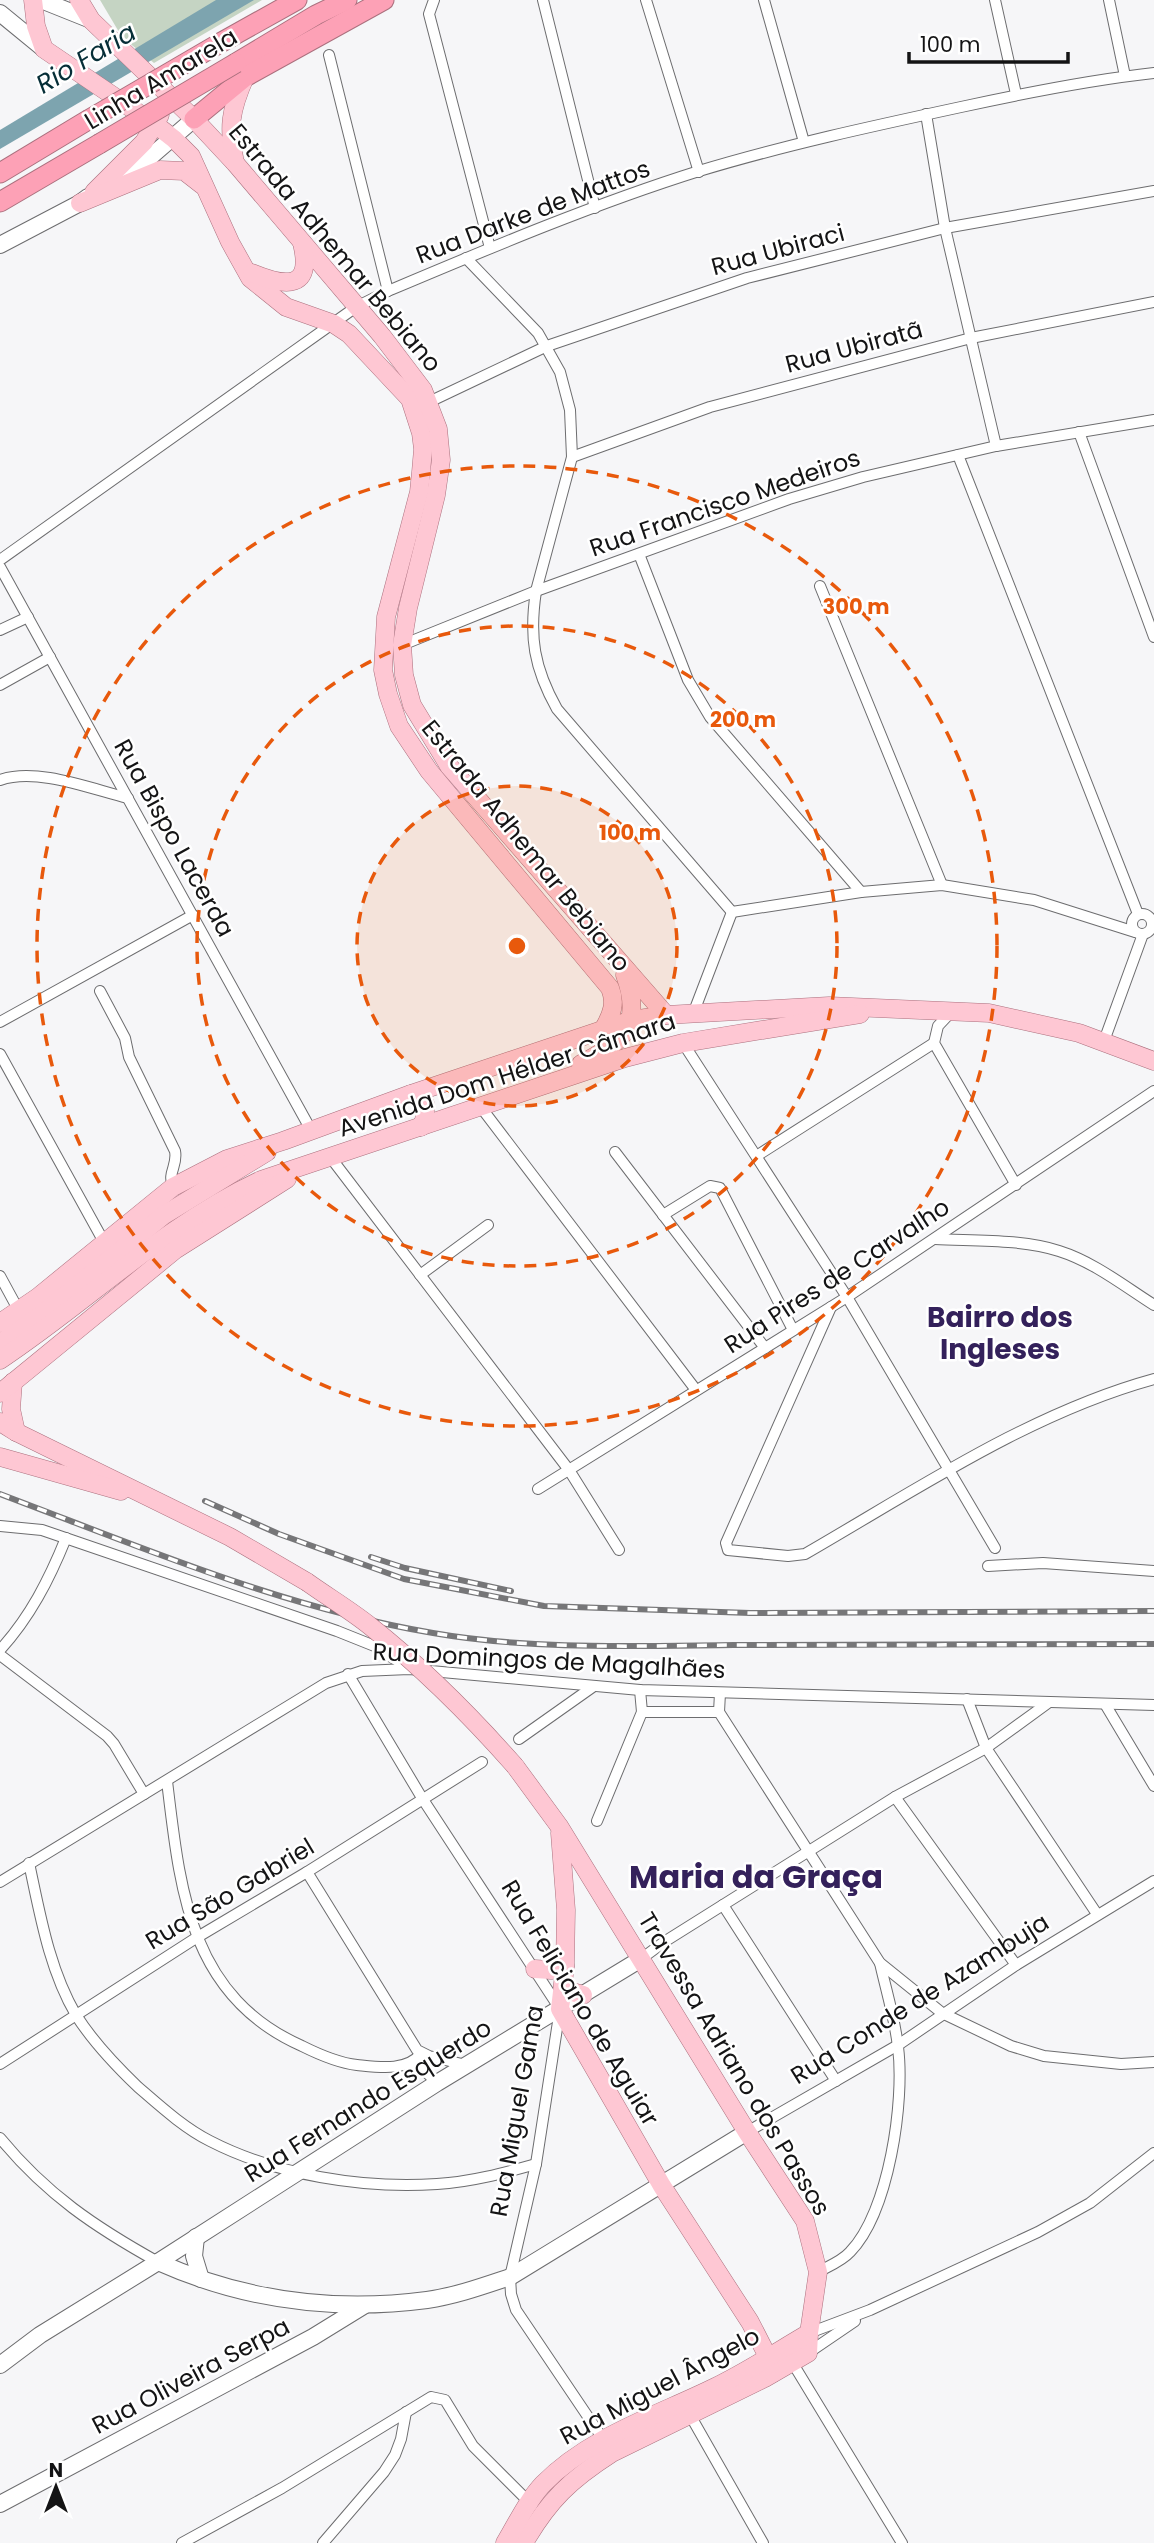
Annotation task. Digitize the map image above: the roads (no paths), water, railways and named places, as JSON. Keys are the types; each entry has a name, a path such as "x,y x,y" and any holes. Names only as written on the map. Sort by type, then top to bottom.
{"highway":[{"name":"Linha Amarela","path":"0,173 279,7 297,0"},
{"name":"Linha Amarela","path":"0,202 99,144 240,70 316,15 347,0"},
{"path":"194,119 240,70 384,0"}],"main road":[{"path":"33,0 36,26 44,49"},
{"path":"79,0 91,20"},
{"name":"Estrada Adhemar Bebiano","path":"91,20 168,93 235,163 414,376 429,402 440,444 439,476 402,645 404,675 412,705 449,766 666,1015"},
{"name":"Estrada Adhemar Bebiano","path":"44,49 174,139 191,156 230,242 250,278 286,307 334,324 349,334 410,399 423,449 419,492 386,617 383,670 392,711 429,771 610,988 614,1006 604,1028"},
{"path":"235,163 231,143 231,114 240,70"},
{"path":"87,197 144,142 156,125 168,93"},
{"path":"87,197 160,170 184,171 207,190"},
{"path":"244,270 268,280 296,280 306,267 301,239"},
{"path":"514,1093 599,1055 619,1038 632,1020 632,994 623,968"},
{"name":"Avenida Dom Hélder Câmara","path":"0,1323 19,1311 173,1187 227,1159 632,1020 666,1015 829,1006 953,1010 1023,1019 1104,1041 1154,1061"},
{"name":"Avenida Dom Hélder Câmara","path":"170,1221 213,1204 261,1180 625,1058 684,1043 888,1009"},
{"path":"411,1094 425,1104 425,1118 421,1127"},
{"name":"Avenida Dom Hélder Câmara","path":"170,1221 283,1142"},
{"name":"Avenida Dom Hélder Câmara","path":"4,1387 175,1250 308,1166"},
{"path":"0,1343 170,1221"},
{"path":"0,1360 64,1314 170,1221"},
{"path":"4,1387 16,1432"},
{"path":"0,1422 148,1496"},
{"path":"0,1457 71,1478 148,1496"},
{"name":"Travessa Adriano dos Passos","path":"148,1496 271,1560 368,1624 441,1688 515,1766 559,1826 747,2132 805,2221 818,2272 808,2353"},
{"name":"Rua Miguel Gama","path":"559,1826 565,1877 561,2009"},
{"path":"535,1969 564,1973 569,1991 583,1995"},
{"name":"Rua Feliciano de Aguiar","path":"561,2009 662,2186 750,2322 770,2365"},
{"name":"Rua Miguel Ângelo","path":"608,2447 690,2415 770,2365 809,2333"},
{"name":"Rua Miguel Ângelo","path":"505,2543 535,2509 552,2500 608,2447 720,2384 770,2365 792,2362 808,2353"},
{"name":"Rua Miguel Ângelo","path":"524,2543 535,2509"}],"street":[{"name":"Estrada Adhemar Bebiano","path":"41,0 91,20"},
{"path":"543,0 595,208"},
{"path":"646,0 699,172"},
{"path":"764,0 804,142"},
{"path":"995,0 1016,94"},
{"path":"1109,0 1125,76"},
{"path":"432,2 429,14 490,248"},
{"name":"Estrada Adhemar Bebiano","path":"3,21 44,49"},
{"path":"329,55 388,291"},
{"name":"Rua Darke de Mattos","path":"0,560 356,307 466,258 595,208 699,172 804,142 1016,94 1154,73"},
{"path":"926,114 945,228 996,446"},
{"path":"0,245 141,165 194,119"},
{"name":"Rua Ubiraci","path":"429,402 547,346 747,278 945,228 1154,191"},
{"path":"466,258 528,321 547,346 560,372 570,410 572,457 536,591 532,635 535,658 545,688 557,709 732,912"},
{"name":"Rua Ubiratã","path":"572,457 710,407 971,338 1154,302"},
{"name":"Rua Francisco Medeiros","path":"402,645 536,591 789,499 863,477 958,454 1154,420"},
{"path":"1079,432 1154,637"},
{"path":"958,454 1138,914"},
{"path":"639,554 688,680 710,717 861,892"},
{"name":"Rua Bispo Lacerda","path":"2,574 311,1130"},
{"path":"820,586 942,885"},
{"path":"0,630 28,617"},
{"path":"0,685 50,657"},
{"path":"0,780 23,776 43,777 128,798"},
{"path":"732,912 861,892 942,885 1034,900 1145,934"},
{"path":"693,1014 732,912"},
{"path":"1104,1041 1145,934 1152,928 1152,913 1138,914 1131,922 1145,934"},
{"path":"0,1022 193,915"},
{"path":"100,991 125,1038 129,1057 174,1151 175,1161 169,1176 173,1187"},
{"path":"929,1009 939,1026"},
{"path":"758,1155 934,1043 939,1026 953,1010"},
{"path":"684,1043 847,1297 995,1548"},
{"path":"934,1043 1016,1185"},
{"path":"0,1054 104,1242"},
{"name":"Rua Pires de Carvalho","path":"538,1489 847,1297 1154,1091"},
{"path":"480,1106 696,1390"},
{"path":"615,1152 765,1348"},
{"path":"331,1158 569,1470 619,1550"},
{"path":"663,1215 710,1186 720,1188 793,1330"},
{"path":"420,1275 488,1225"},
{"path":"935,1239 1030,1245 1058,1251 1088,1262 1154,1305"},
{"path":"0,1276 19,1311"},
{"path":"831,1307 726,1543 728,1550 788,1556 805,1554 948,1471 1063,1410 1154,1379"},
{"path":"0,1526 41,1530 350,1636 377,1647 409,1669"},
{"path":"66,1538 36,1604 0,1653 107,1735 144,1794"},
{"path":"988,1566 1043,1563 1154,1571"},
{"name":"Rua Domingos de Magalhães","path":"0,1882 326,1683 348,1674 378,1669 409,1669 640,1690 1154,1705"},
{"name":"Rua Feliciano de Aguiar","path":"348,1674 422,1798 561,2009"},
{"path":"519,1739 594,1686"},
{"path":"597,1822 642,1712 640,1690"},
{"path":"720,1693 719,1713 880,1963 942,2013 1011,2046 1074,2061 1121,2064 1154,2062"},
{"path":"967,1699 986,1748 1097,1914"},
{"name":"Rua Fernando Esquerdo","path":"1,2364 40,2334 158,2262 437,2082 561,2009 895,1797 986,1748 1048,1703"},
{"path":"1105,1704 1154,1786"},
{"path":"642,1712 719,1713"},
{"name":"Rua São Gabriel","path":"0,2064 196,1938 482,1762"},
{"path":"167,1782 180,1884 196,1938 232,1995 281,2037 352,2065 379,2067 410,2063 417,2060 421,2053"},
{"path":"895,1797 1016,1965"},
{"path":"29,1863 50,1953 76,2014 112,2063 157,2104 208,2140 260,2163 296,2173 368,2183 437,2185 482,2178 536,2164"},
{"path":"307,1872 417,2050 466,2065"},
{"name":"Rua Conde de Azambuja","path":"0,2138 44,2187 97,2226 158,2262 201,2279 278,2299 321,2304 365,2305 429,2300 510,2277 747,2132 898,2045 1016,1965 1154,1881"},
{"path":"723,1905 836,2081"},
{"path":"818,2272 843,2259 852,2251 864,2232 883,2192 892,2154 899,2103 898,2045 880,1963"},
{"name":"Rua Miguel Gama","path":"510,2277 536,2164 561,2009"},
{"path":"410,2063 421,2067 437,2082"},
{"name":"Rua Miguel Ângelo","path":"809,2333 870,2310 1038,2232 1090,2203 1154,2153"},
{"path":"196,2237 194,2256 201,2279"},
{"path":"510,2277 516,2310 608,2447"},
{"name":"Rua Oliveira Serpa","path":"0,2504 313,2337 365,2305"},
{"name":"Rua Miguel Ângelo","path":"808,2353 870,2310"},
{"path":"792,2362 902,2543"},
{"path":"182,2543 282,2488 431,2397 445,2400 473,2446 535,2509"},
{"path":"323,2543 384,2472 395,2455 406,2412"},
{"path":"690,2415 763,2543"}],"water":[{"path":"216,0 254,0 0,149 0,130"}],"railway":[{"path":"0,1494 159,1555 267,1592 377,1622 470,1638 545,1645 621,1646 1154,1644"},
{"path":"205,1501 279,1534 404,1579 544,1606 750,1613 1154,1611"},
{"path":"371,1557 405,1568 511,1591"}],"district":[{"name":"Bairro dos Ingleses","path":"1000,1333"},
{"name":"Maria da Graça","path":"756,1877"}],"water label":[{"name":"Rio Faria","path":"86,58"}]}
